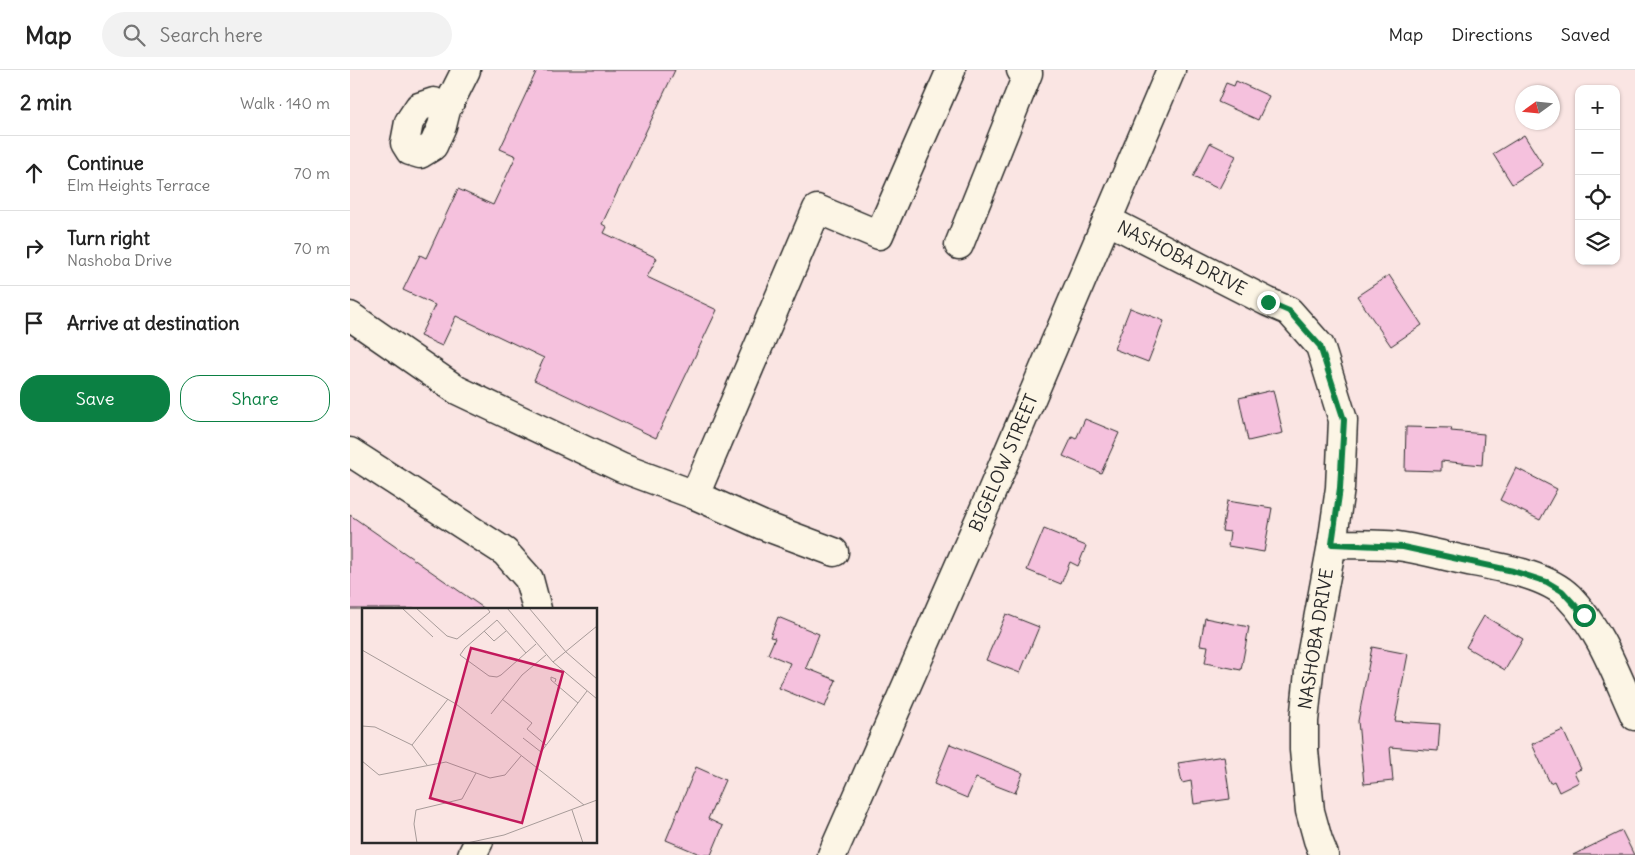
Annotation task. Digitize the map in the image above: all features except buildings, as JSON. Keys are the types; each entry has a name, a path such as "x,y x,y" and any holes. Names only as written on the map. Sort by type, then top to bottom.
{"street":[{"path":"446,110 466,70"},
{"path":"695,495 817,208 879,235 951,70"},
{"path":"959,245 1028,73 1021,70"},
{"name":"BIGELOW STREET","path":"832,855 989,498 1171,70"},
{"name":"NASHOBA DRIVE","path":"1107,220 1289,311 1320,346 1344,420 1340,488 1332,544 1310,662 1304,731 1310,811 1324,855"},
{"path":"350,316 457,390 622,468 695,495 762,525 834,552"},
{"path":"350,452 505,552 529,580 537,608"},
{"path":"1332,544 1403,547 1513,571 1547,582 1570,598 1584,615 1599,638 1635,716"},
{"path":"472,855 478,842"}],"route":[{"path":"1268,302 1289,311 1320,346 1344,420 1340,488 1332,544 1403,547 1513,571 1547,582 1562,591 1584,615"}]}
